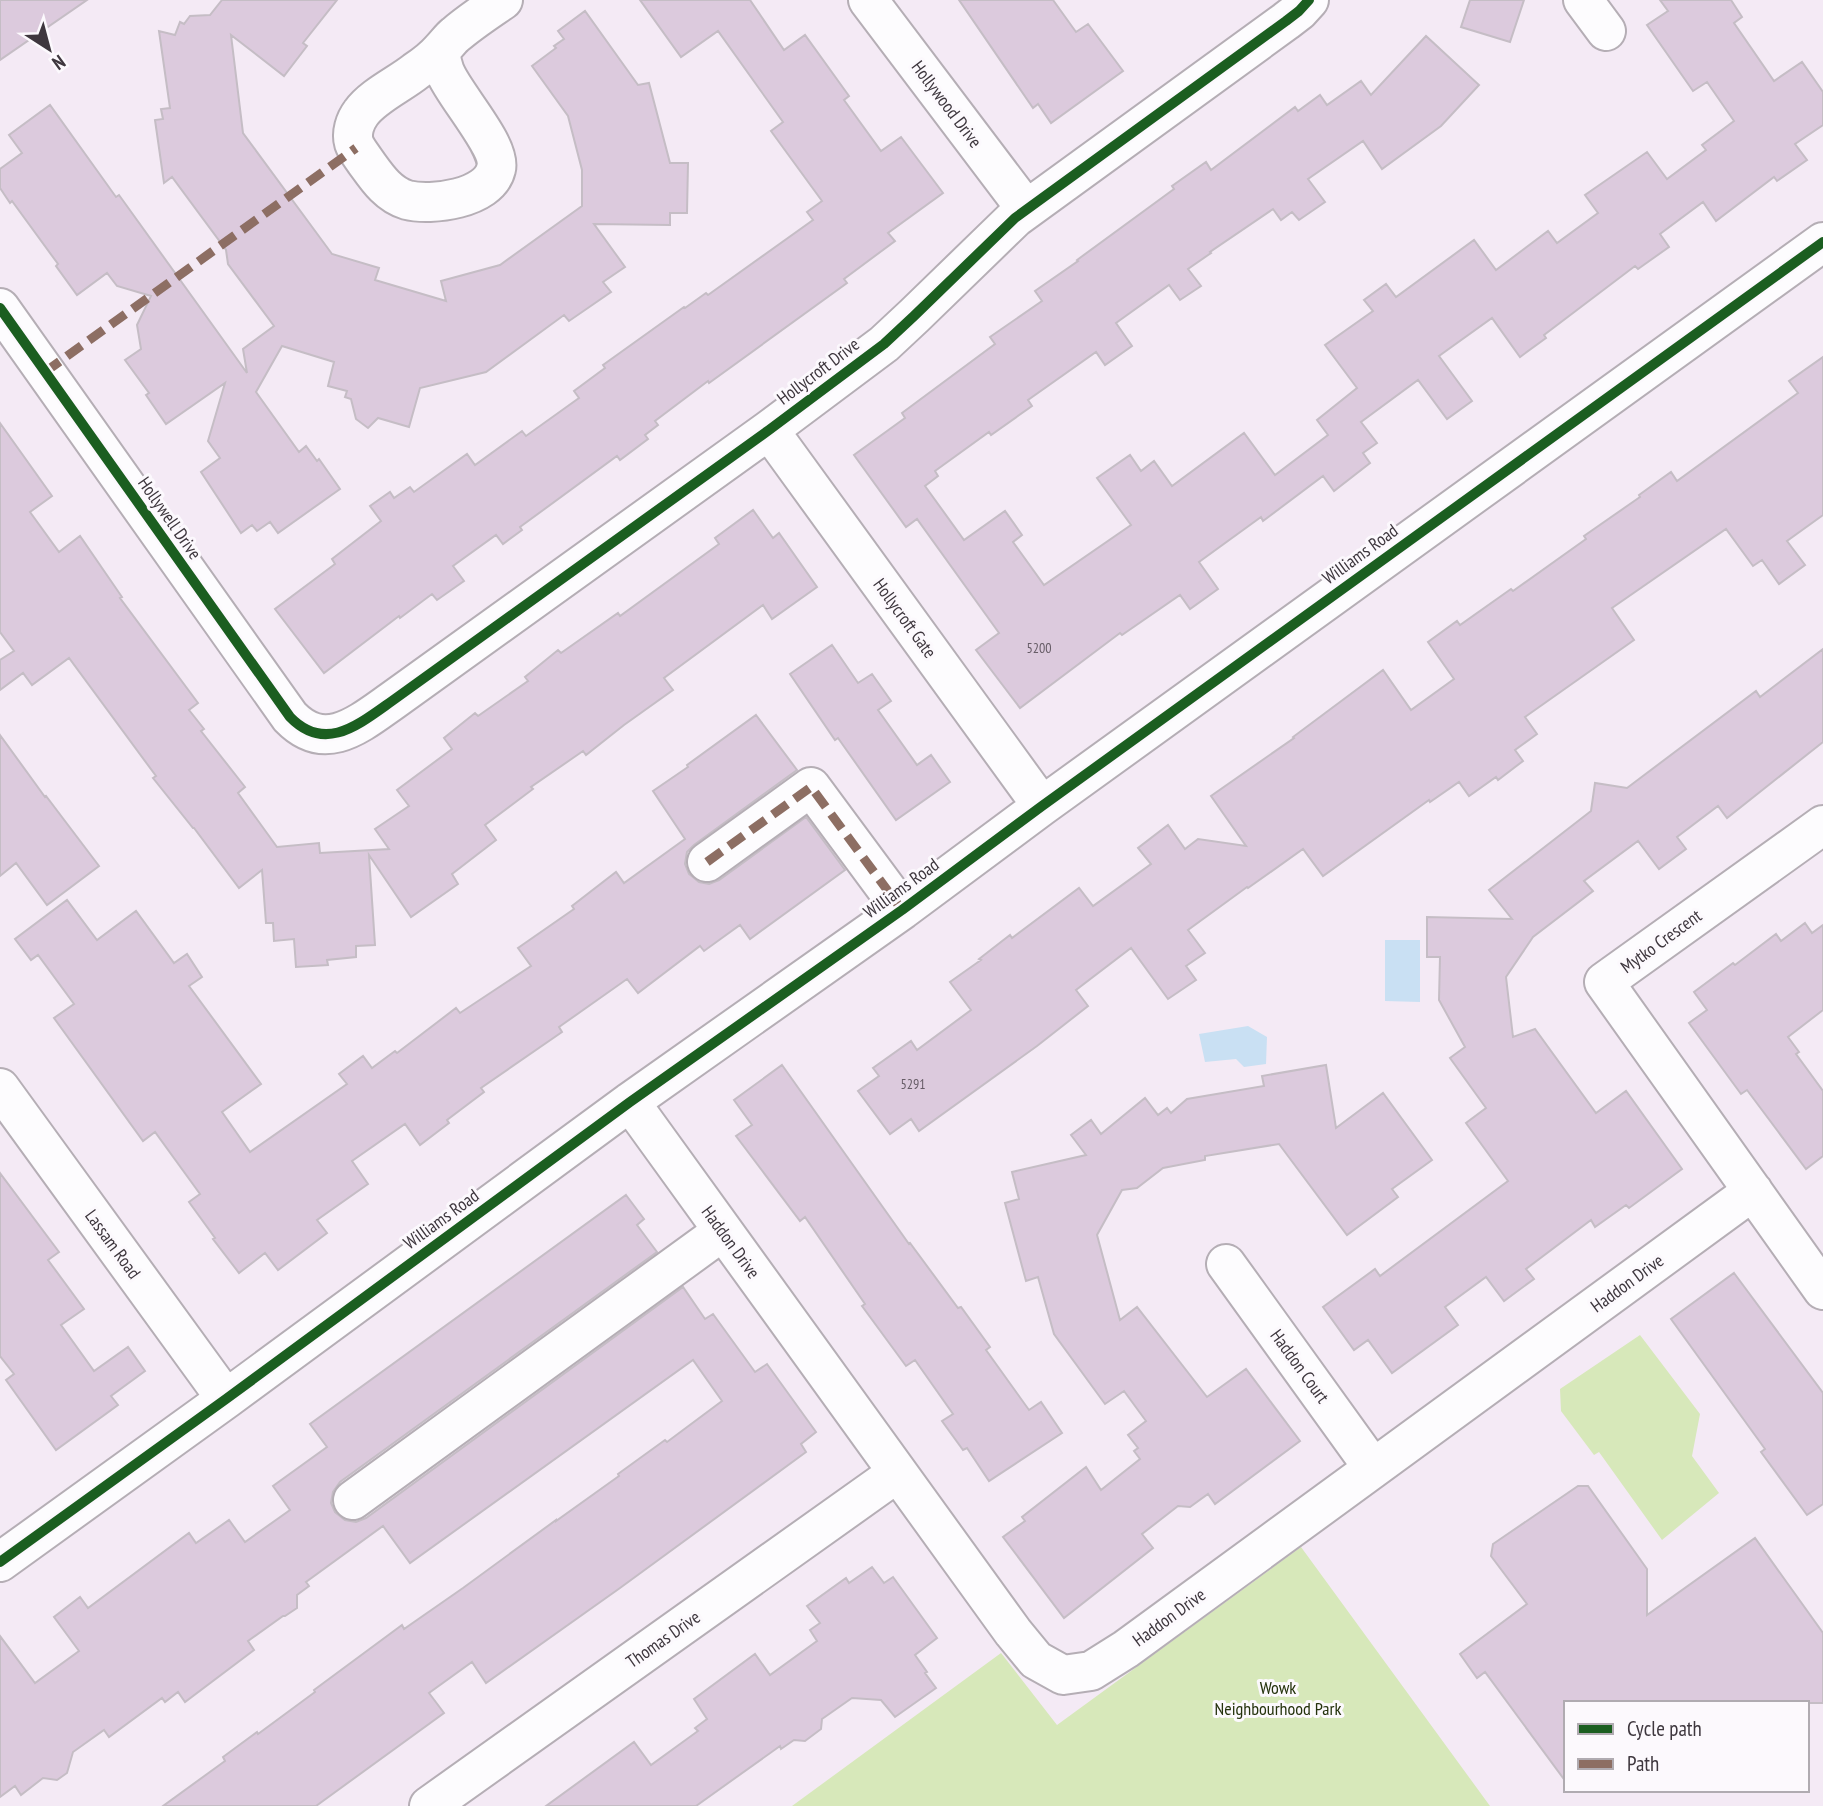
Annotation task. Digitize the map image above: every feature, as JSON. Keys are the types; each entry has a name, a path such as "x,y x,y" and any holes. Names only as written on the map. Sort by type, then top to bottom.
{"street":[{"path":"441,51 458,32 503,0"},
{"name":"Hollywood Drive","path":"868,0 1026,209"},
{"name":"Hollycroft Drive","path":"322,735 339,733 370,717 769,430 884,344 1004,227 1026,209 1286,21 1309,0"},
{"path":"1583,0 1606,31"},
{"name":"Williams Road","path":"0,1562 631,1102 902,910 1823,242"},
{"name":"Hollywell Drive","path":"0,308 290,717 299,726 322,735"},
{"name":"Hollycroft Gate","path":"769,430 1042,806"},
{"path":"707,862 811,787 902,910"},
{"name":"Mytko Crescent","path":"1753,1191 1604,982 1823,825"},
{"name":"Lassam Road","path":"0,1088 226,1399"},
{"name":"Haddon Drive","path":"631,1102 897,1473 1036,1660 1063,1675 1091,1671 1126,1649 1753,1191"},
{"path":"1753,1191 1819,1277"},
{"path":"353,1500 723,1231"},
{"name":"Haddon Court","path":"1226,1264 1373,1468"},
{"name":"Thomas Drive","path":"429,1806 897,1473"}],"green space":[{"path":"1640,1335 1700,1414 1692,1456 1719,1493 1662,1540 1599,1452 1594,1455 1561,1411 1560,1389"},
{"name":"Wowk Neighbourhood Park","path":"1301,1547 1490,1806 792,1806 1001,1653 1057,1725"}],"water":[{"path":"1385,940 1420,940 1420,1002 1385,1001"},
{"path":"1248,1026 1267,1037 1266,1064 1244,1067 1236,1059 1205,1062 1199,1034"}],"building":[{"path":"0,0 87,0 0,60"},
{"path":"222,0 337,0 303,43 307,46 284,76 231,35 243,133 332,254 379,268 375,280 446,301 441,281 500,265 582,206 582,170 568,116 532,66 564,39 558,31 585,11 638,85 649,83 670,163 688,163 687,213 670,213 670,225 594,224 625,267 603,282 611,292 569,321 564,315 486,372 420,388 409,427 378,418 368,428 356,419 351,399 345,397 347,391 328,386 334,362 282,346 256,392 299,452 306,446 317,461 319,459 340,489 278,533 270,522 257,531 252,525 241,533 201,472 220,458 208,441 225,383 166,424 146,395 149,393 125,360 141,349 137,325 151,296 117,286 107,273 77,295 56,266 58,264 0,188 0,169 22,153 9,135 50,105 116,197 119,195 247,373 243,349 274,326 228,264 226,250 172,177 164,183 155,120 163,119 161,109 170,108 159,31 175,35 180,22 184,24 190,16 210,15"},
{"path":"640,0 750,0 784,50 805,35 849,96 844,100 881,151 901,137 943,193 888,233 895,241 844,279 847,283 655,421 658,425 645,435 648,439 620,460 617,456 520,527 522,530 503,544 496,535 453,566 464,581 437,600 432,594 324,673 275,609 335,564 332,559 381,521 370,506 390,492 394,498 410,487 414,492 467,454 475,465 522,431 526,436 579,398 574,391 605,368 603,365 813,220 807,212 822,201 771,131 783,122 718,31 681,57"},
{"path":"959,0 1053,0 1076,32 1088,24 1123,71 1051,123 1038,104 1033,108"},
{"path":"1470,0 1524,0 1510,42 1461,27"},
{"path":"1660,0 1731,0 1742,17 1734,23 1774,81 1802,62 1823,92 1823,125 1795,144 1807,160 1777,181 1774,177 1716,221 1703,202 1660,234 1669,247 1638,269 1635,266 1544,335 1546,338 1520,357 1492,318 1439,356 1472,401 1447,419 1418,380 1361,422 1377,443 1363,453 1370,463 1334,491 1323,476 1263,521 1261,517 1199,562 1218,589 1190,609 1180,595 1122,635 1120,633 1020,708 976,650 999,633 917,519 906,527 854,455 905,418 902,413 995,344 990,337 1042,301 1035,291 1174,189 1172,186 1206,162 1211,170 1295,107 1298,111 1320,95 1327,105 1361,81 1371,95 1426,36 1479,85 1441,126 1382,169 1363,141 1308,179 1325,202 1299,220 1292,212 1281,220 1273,209 1210,252 1188,269 1201,286 1180,300 1169,285 1116,323 1132,346 1105,365 1096,352 1028,400 1032,406 991,435 989,432 935,471 938,476 925,486 964,540 1005,511 1022,535 1013,542 1044,585 1131,525 1097,478 1130,455 1141,471 1154,461 1172,486 1244,433 1275,475 1328,435 1317,420 1357,388 1325,345 1373,311 1364,300 1386,284 1396,297 1474,240 1496,270 1548,231 1557,243 1598,213 1585,195 1647,152 1667,179 1706,150 1702,145 1734,121 1707,82 1693,91 1647,25 1668,11"},
{"path":"1823,357 1823,515 1787,541 1805,565 1779,584 1762,560 1753,566 1726,529 1612,608 1634,640 1525,717 1537,734 1515,750 1523,761 1498,780 1496,777 1469,796 1459,782 1430,802 1429,800 1323,876 1303,849 1188,930 1205,953 1186,966 1196,980 1168,999 1131,948 1076,990 1088,1006 1037,1046 919,1131 911,1119 890,1134 858,1091 879,1076 873,1068 911,1041 917,1050 971,1010 950,982 1010,935 1012,938 1079,888 1093,906 1151,864 1138,848 1168,825 1185,849 1198,839 1246,846 1211,796 1294,738 1383,670 1411,710 1454,679 1428,642 1457,621 1460,625 1511,589 1513,591 1586,539 1584,536 1671,472 1677,481 1798,393 1789,381"},
{"path":"0,423 52,496 30,512 59,552 80,536 122,597 120,598 198,703 189,710 204,729 201,731 245,787 238,793 277,847 319,843 320,853 389,849 375,829 409,806 397,790 452,749 444,738 475,713 478,716 528,681 525,677 558,650 561,653 618,613 620,616 719,544 715,538 753,510 773,538 779,533 817,587 772,619 763,605 664,678 673,690 586,755 583,751 531,787 533,789 485,825 496,840 452,874 458,884 411,917 369,855 375,945 356,946 356,957 327,960 328,965 296,967 294,939 274,941 273,923 266,923 262,870 239,888 153,778 156,776 69,658 32,685 23,673 0,690 0,660 14,651 0,632"},
{"path":"832,645 858,683 872,674 891,701 878,710 917,765 931,755 950,782 896,820 838,738 835,740 790,674"},
{"path":"1823,649 1823,742 1727,818 1718,806 1677,837 1686,849 1659,869 1638,841 1584,881 1593,891 1533,937 1506,977 1513,1037 1535,1029 1596,1113 1626,1091 1682,1169 1629,1208 1626,1205 1595,1227 1591,1220 1526,1269 1534,1279 1504,1301 1486,1277 1445,1307 1458,1325 1392,1373 1368,1340 1354,1350 1323,1307 1375,1269 1380,1276 1508,1181 1466,1123 1486,1108 1450,1058 1465,1047 1439,1000 1440,957 1427,957 1427,917 1512,919 1489,890 1591,811 1595,783 1627,788 1756,691 1760,697"},
{"path":"756,715 797,770 694,845 687,852 685,864 689,874 699,882 709,884 719,880 806,817 845,870 750,939 740,925 704,951 700,946 638,993 627,979 559,1027 562,1032 481,1088 484,1092 420,1145 405,1124 352,1161 368,1184 317,1220 327,1233 278,1270 265,1253 239,1273 189,1202 200,1194 155,1132 143,1141 54,1018 74,1004 38,955 31,960 15,939 67,900 97,940 136,911 174,963 187,954 202,977 189,986 261,1084 222,1112 250,1152 347,1084 339,1074 363,1056 372,1068 395,1051 397,1053 456,1008 460,1013 531,966 518,948 574,909 572,906 616,872 624,883 685,839 653,791"},
{"path":"0,735 99,866 47,905 16,863 0,876"},
{"path":"1805,923 1812,933 1823,925 1823,1010 1788,1037 1799,1052 1796,1054 1823,1091 1823,1156 1806,1169 1747,1090 1741,1094 1689,1023 1707,1010 1694,992 1776,934 1781,941"},
{"path":"782,1065 909,1244 990,1347 986,1350 1029,1410 1041,1402 1062,1433 989,1481 967,1448 963,1450 942,1421 953,1414 915,1360 906,1366 862,1306 865,1304 805,1217 800,1221 736,1136 752,1125 734,1100"},
{"path":"1326,1065 1336,1128 1383,1093 1432,1160 1392,1189 1398,1197 1347,1235 1279,1144 1205,1156 1205,1160 1163,1168 1137,1188 1122,1190 1097,1235 1120,1320 1137,1307 1207,1397 1246,1369 1300,1441 1215,1504 1208,1494 1190,1507 1178,1506 1142,1534 1153,1548 1064,1618 1003,1537 1025,1521 1022,1517 1086,1467 1101,1490 1140,1459 1134,1451 1138,1448 1128,1435 1146,1421 1124,1391 1105,1404 1054,1334 1038,1277 1026,1281 1005,1203 1019,1199 1012,1172 1086,1155 1071,1135 1091,1120 1101,1134 1145,1098 1158,1115 1167,1108 1171,1113 1187,1099 1264,1086 1262,1076"},
{"path":"0,1173 59,1252 48,1260 84,1309 61,1325 94,1371 128,1347 145,1371 111,1396 118,1405 56,1450 6,1380 14,1374 0,1356"},
{"path":"626,1195 644,1219 637,1225 657,1252 340,1482 333,1492 331,1503 335,1512 345,1520 356,1522 366,1518 683,1287 705,1319 713,1314 755,1372 767,1364 816,1432 801,1444 806,1452 486,1683 472,1662 429,1693 444,1713 316,1806 163,1806 225,1761 223,1757 315,1692 314,1690 402,1625 404,1629 463,1588 722,1401 693,1360 410,1563 383,1526 306,1582 309,1586 297,1595 297,1608 248,1641 254,1650 185,1702 178,1692 165,1702 162,1698 109,1737 104,1730 73,1752 67,1773 57,1780 43,1778 21,1795 15,1786 0,1797 0,1636 35,1683 79,1651 54,1617 80,1597 88,1608 189,1533 196,1543 229,1520 245,1542 290,1510 273,1486 327,1447 310,1424"},
{"path":"1734,1273 1823,1393 1823,1504 1807,1515 1761,1452 1765,1449 1671,1319"},
{"path":"1578,1486 1588,1486 1647,1569 1647,1615 1755,1538 1823,1633 1823,1703 1564,1701 1564,1779 1485,1672 1477,1678 1460,1654 1527,1604 1491,1556 1493,1544"},
{"path":"872,1567 884,1583 893,1577 937,1638 915,1655 936,1688 895,1717 881,1700 852,1698 822,1719 821,1729 805,1741 794,1740 781,1749 780,1746 696,1806 546,1806 634,1742 651,1765 698,1731 695,1728 707,1719 694,1699 755,1654 770,1675 817,1641 810,1630 820,1623 807,1606 846,1578 849,1583"}],"marked path":[{"path":"45,372 356,148"},
{"path":"707,862 811,787 902,910"}],"cycle path":[{"path":"0,308 290,717 303,728 316,733 341,732 367,719 884,344 1015,218 1286,21 1309,0"},
{"path":"0,1562 630,1102 902,910 1823,242"}]}
